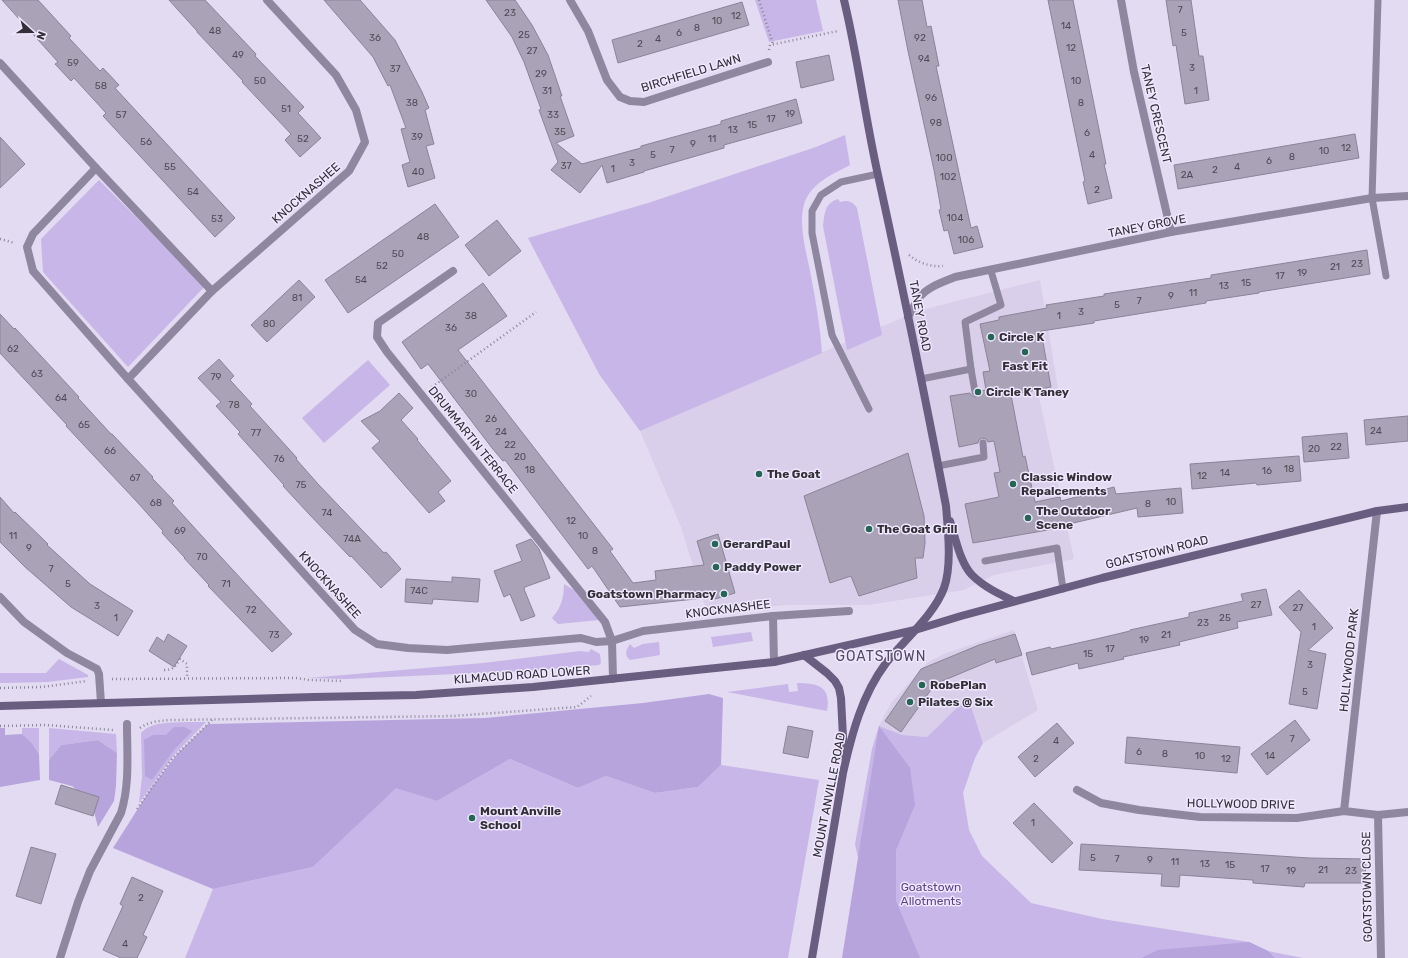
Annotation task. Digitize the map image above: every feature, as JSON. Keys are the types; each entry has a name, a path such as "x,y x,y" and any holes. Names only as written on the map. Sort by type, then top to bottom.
{"main road":[{"name":"TANEY ROAD","path":"844,0 946,506 948,538 946,580 944,589 929,613 915,630"},
{"path":"946,506 962,558 971,575 990,590 1014,601"},
{"name":"GOATSTOWN ROAD","path":"915,630 1014,601 1102,578 1377,511 1408,506"},
{"name":"KILMACUD ROAD LOWER","path":"0,706 416,695 533,688 774,662 915,630"},
{"name":"MOUNT ANVILLE ROAD","path":"812,958 844,768 858,715 872,686 892,655 915,630"},
{"path":"804,656 827,673 835,681 839,688 841,698 844,768"}],"street":[{"name":"KNOCKNASHEE","path":"128,379 212,291 350,171 365,142 356,110 336,75 267,0"},
{"name":"BIRCHFIELD LAWN","path":"570,0 588,31 607,80 620,97 630,101 644,102 768,62"},
{"name":"TANEY CRESCENT","path":"1121,0 1134,72 1171,232"},
{"path":"0,63 212,291"},
{"name":"KNOCKNASHEE","path":"96,168 33,234 27,247 33,271 128,379 355,630 377,644 408,648 447,650 581,638 596,642 612,641 643,631 773,616 849,611"},
{"name":"TANEY GROVE","path":"908,317 918,298 924,292 955,277 991,271 1171,232 1372,198 1408,196"},
{"name":"DRUMMARTIN TERRACE","path":"453,271 378,323 377,337 386,352 605,622 612,641"},
{"name":"HOLLYWOOD PARK","path":"1344,811 1377,511"},
{"path":"0,597 24,622 67,653 95,667 99,674 101,703"},
{"path":"773,616 774,662"},
{"path":"612,641 613,679"},
{"path":"60,958 78,902 90,871 121,813 124,803 127,780 127,727"},
{"name":"HOLLYWOOD DRIVE","path":"1077,790 1101,803 1139,810 1200,817 1297,818 1344,811 1378,815 1408,812"},
{"name":"GOATSTOWN CLOSE","path":"1378,815 1381,958"}],"lane":[{"path":"1378,0 1372,198 1386,276"},
{"path":"869,409 832,335 812,232 812,211 821,195 841,182 878,174"},
{"path":"975,392 965,322 1001,305 991,271"},
{"path":"921,379 971,369"},
{"path":"938,466 984,457 983,443"},
{"path":"985,561 1057,548 1063,589"}],"path":[{"path":"758,0 773,44"},
{"path":"768,62 770,45 850,28"},
{"path":"893,242 914,259 926,265 949,265 955,277"},
{"path":"422,395 536,312"},
{"path":"164,670 171,670 174,668 180,659 187,664 187,678"},
{"path":"0,688 42,687 114,678 296,678"},
{"path":"0,726 46,725 115,730 127,727 138,729 146,724 171,720 453,716 577,707 586,699"},
{"path":"137,810 172,759 213,719"}],"shaded area":[{"path":"1040,280 1058,388 1038,392 1074,559 994,575 964,590 868,605 786,605 707,612 681,527 640,431 918,311"},
{"path":"1014,630 1038,710 983,743 968,697 927,737 902,735 879,726 891,703 928,662 944,654"},
{"path":"709,694 723,698 721,765 698,787 655,793 606,776 578,788 510,759 437,801 396,788 313,867 213,889 113,848 151,788 178,753 208,724 485,718 643,703"},
{"path":"879,726 910,768 915,805 896,850 896,901 920,958 842,958"},
{"path":"174,727 184,727 192,731 174,750 152,780 145,776 144,740 153,735 166,735"},
{"path":"0,728 5,728 5,735 22,734 31,742 39,754 40,780 0,787"},
{"path":"98,740 117,753 114,801 98,827 92,804 72,786 49,780 49,760 61,745"},
{"path":"1249,942 1268,951 1275,958 1141,958 1158,950"}],"green space":[{"path":"755,0 816,0 823,31 769,42"},
{"path":"845,135 850,165 823,180 812,190 807,197 802,213 804,240 816,305 822,353 640,431 599,374 528,238 648,203 816,147"},
{"path":"99,180 205,286 128,367 43,272 41,239"},
{"path":"838,199 840,202 852,202 857,208 882,335 847,350 823,226 825,213 828,206 833,201"},
{"path":"368,360 390,385 324,443 302,418"},
{"path":"564,584 574,590 599,620 558,624 552,618 558,610 561,602"},
{"path":"751,632 753,641 713,647 711,637"},
{"path":"659,642 660,655 630,660 626,654 630,644 634,648 643,644"},
{"path":"591,649 600,654 601,663 599,665 523,671 346,679 309,678 483,663 580,651 589,652"},
{"path":"59,659 88,675 88,677 48,682 0,683 0,673 46,673"},
{"path":"797,683 812,684 822,688 827,696 827,711 727,692 788,684 789,692 798,691"},
{"name":"Goatstown Allotments","path":"968,697 983,743 975,758 963,793 969,830 982,856 1031,903 1102,919 1249,942 1268,951 1303,958 880,958 855,844 872,749 879,726 902,735 927,737"},
{"path":"186,722 206,722 175,754 139,803 142,777 141,733 151,726"},
{"path":"22,728 39,728 39,754 31,742 22,734"},
{"path":"49,728 116,734 117,753 98,740 61,745 49,760"},
{"name":"Mount Anville School","path":"510,759 578,788 606,776 655,793 698,787 721,765 819,780 788,958 185,958 213,889 313,867 396,787 437,801"}],"building":[{"path":"2,0 38,0 71,36 69,38 100,71 103,68 119,85 115,88 235,218 215,237 103,116 106,113 74,78 71,81 55,64 58,62"},
{"path":"169,0 205,0 256,54 255,56 304,107 298,113 321,138 300,157 285,140 291,134 242,82 243,81"},
{"path":"324,0 360,0 395,40 429,108 425,110 434,144 426,146 435,178 408,187 402,165 410,162 401,129 406,128 390,85 388,86 373,57"},
{"path":"486,0 515,0 532,25 548,55 574,136 556,143 582,164 721,124 721,121 796,99 802,123 724,145 724,148 607,183 602,165 580,193 551,170 558,162 539,110 541,109 524,62 512,37"},
{"path":"898,0 922,0 927,27 931,26 939,66 936,66 971,228 977,226 983,247 954,254 948,230 944,231 939,210 941,209 934,170"},
{"path":"1048,0 1073,0 1106,164 1104,164 1112,198 1088,204 1083,182 1085,181"},
{"path":"1166,0 1191,0 1199,56 1203,56 1209,100 1185,104 1176,45 1173,46"},
{"path":"742,2 749,25 618,63 612,40"},
{"path":"829,55 834,80 801,88 796,62"},
{"path":"1355,134 1359,158 1178,189 1174,165"},
{"path":"0,137 25,164 0,188"},
{"path":"435,204 459,237 348,313 325,280"},
{"path":"497,220 521,251 489,276 465,245"},
{"path":"1367,250 1370,274 1206,301 1206,303 1041,331 1051,387 1011,395 1023,457 1025,456 1035,502 1060,497 1061,501 1114,487 1116,494 1181,488 1183,513 1138,517 1137,508 1065,525 1065,527 973,543 965,504 999,497 994,473 1000,472 994,441 988,442 986,439 982,438 978,443 959,447 950,396 970,393 975,397 978,396 980,391 986,390 983,372 990,371 980,324 999,320 999,317 1047,308 1046,305 1104,296 1104,294 1211,278 1211,275"},
{"path":"299,280 315,297 267,342 251,325"},
{"path":"483,283 507,316 458,350 613,549 610,551 633,583 656,580 655,571 704,565 697,541 718,534 735,593 715,599 714,597 620,607 592,566 588,569 505,460 503,461 492,448 428,364 421,369 402,342"},
{"path":"0,314 14,329 15,328 111,434 153,477 152,478 174,501 172,503 292,634 272,652 208,586 209,585 162,533 163,531 0,353"},
{"path":"219,359 234,376 230,380 252,404 250,406 297,458 296,459 318,484 401,569 381,588 283,486 284,485 238,434 240,432 216,406 221,402 198,378"},
{"path":"399,393 413,408 401,420 451,481 438,492 445,501 429,513 372,448 380,441 361,421 380,411"},
{"path":"1408,416 1408,441 1366,445 1364,420"},
{"path":"1347,433 1349,458 1304,462 1302,437"},
{"name":"The Goat Grill","path":"908,453 924,516 925,543 923,558 915,558 917,578 859,596 851,576 830,583 804,496"},
{"path":"1299,456 1301,481 1257,485 1256,483 1192,489 1190,464"},
{"path":"0,497 14,513 15,512 48,544 47,545 90,584 133,611 118,636 71,607 25,567 0,542"},
{"path":"531,539 539,549 550,578 525,587 524,589 535,616 521,621 510,594 504,597 494,571 522,561 516,545"},
{"path":"452,577 480,579 478,602 433,599 432,604 405,602 406,579 452,582"},
{"path":"1266,589 1272,615 1237,622 1238,628 1179,642 1180,645 1123,657 1124,659 1079,669 1078,663 1032,675 1026,653 1050,647 1051,649 1189,617 1189,613 1243,601 1241,594"},
{"path":"1299,590 1333,628 1308,650 1326,654 1317,709 1289,704 1301,632 1279,607"},
{"path":"168,634 187,646 174,667 149,651 157,637 164,642"},
{"path":"1015,634 1022,655 996,663 995,659 935,684 901,732 885,721 921,669 979,645"},
{"path":"1295,720 1310,740 1267,775 1251,754"},
{"path":"1057,723 1074,743 1035,777 1018,757"},
{"path":"788,726 813,731 808,758 783,753"},
{"path":"1127,737 1240,747 1237,773 1125,763"},
{"path":"61,785 99,797 93,816 55,804"},
{"path":"1034,803 1073,843 1052,863 1013,823"},
{"path":"1081,844 1309,858 1366,859 1365,883 1305,883 1304,887 1253,883 1253,880 1180,875 1179,887 1161,886 1162,874 1079,870"},
{"path":"31,847 56,854 41,904 16,896"},
{"path":"132,877 163,891 143,935 147,937 137,958 121,958 103,950 123,906 120,904"}],"place":[{"name":"Circle K","path":"991,337"},
{"name":"Fast Fit","path":"1025,352"},
{"name":"Circle K Taney","path":"978,392"},
{"name":"The Goat","path":"759,474"},
{"name":"Classic Window Repalcements","path":"1013,484"},
{"name":"The Outdoor Scene","path":"1028,518"},
{"name":"The Goat Grill","path":"869,529"},
{"name":"GerardPaul","path":"715,544"},
{"name":"Paddy Power","path":"716,567"},
{"name":"Goatstown Pharmacy","path":"724,594"},
{"name":"RobePlan","path":"922,685"},
{"name":"Pilates @ Six","path":"910,702"},
{"name":"Mount Anville School","path":"472,818"}],"district":[{"name":"GOATSTOWN","path":"881,656"}]}
